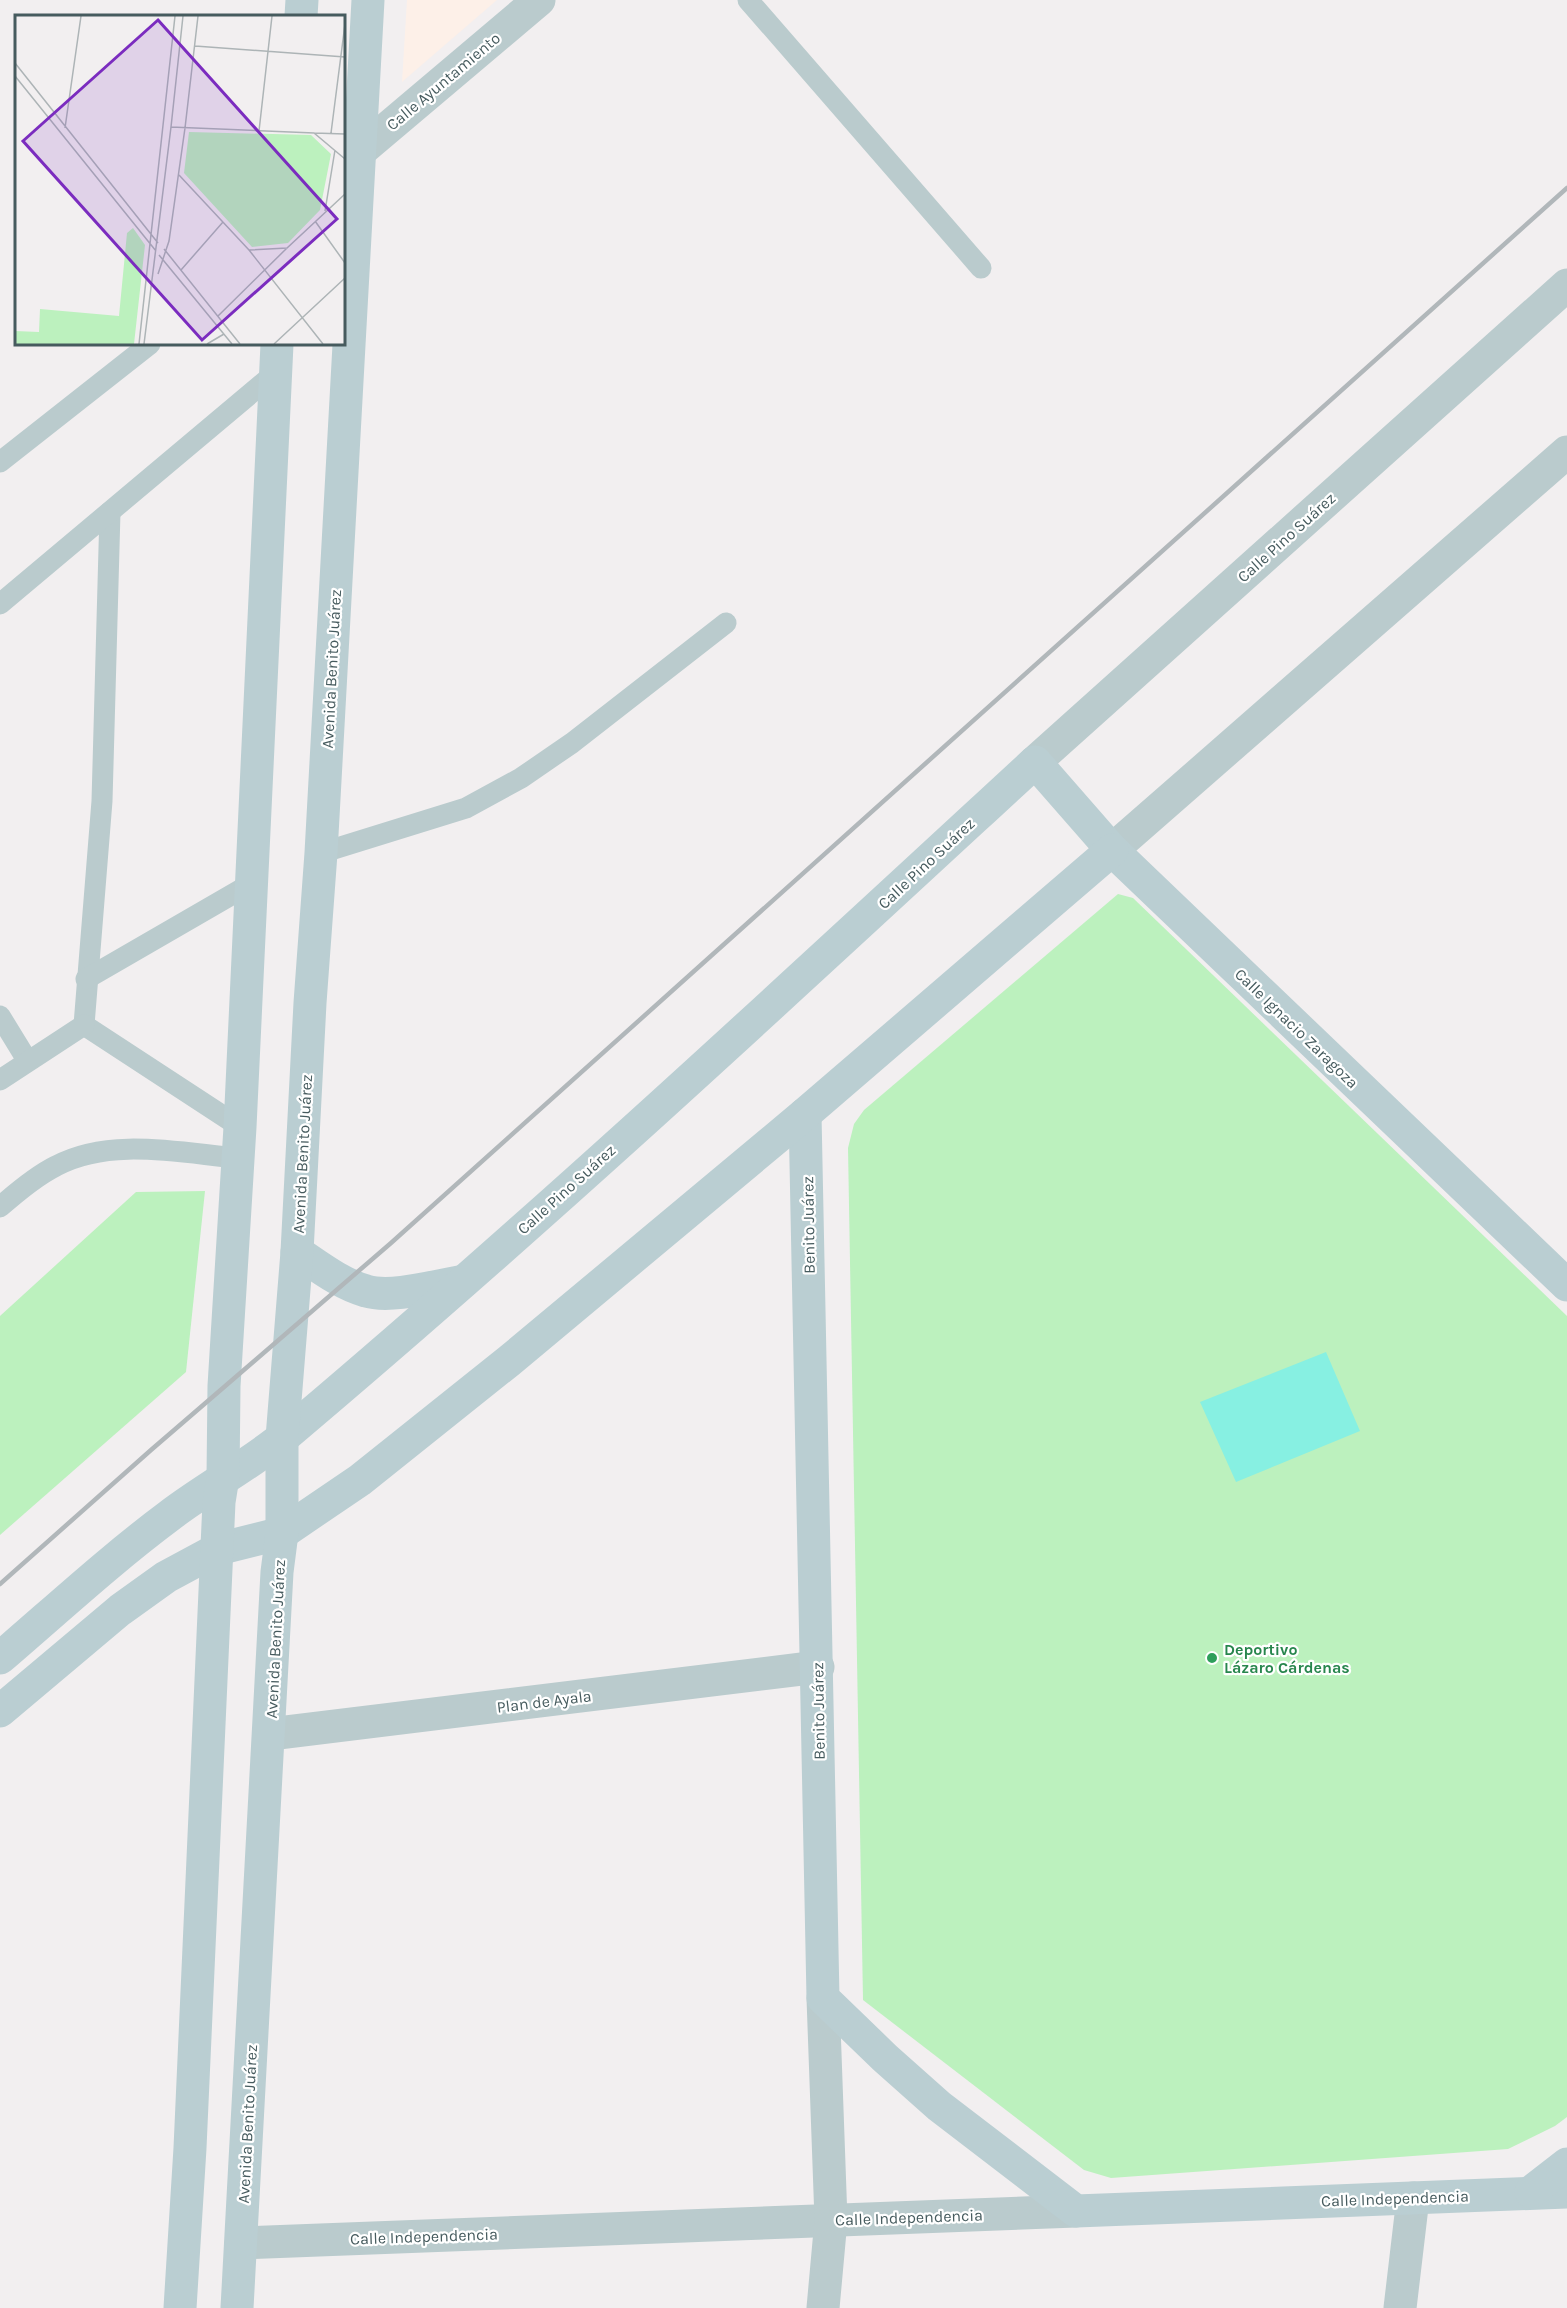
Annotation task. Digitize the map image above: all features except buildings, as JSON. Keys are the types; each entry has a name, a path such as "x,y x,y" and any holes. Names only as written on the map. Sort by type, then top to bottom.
{"main road":[{"path":"301,15 302,0"},
{"name":"Avenida Benito Juárez","path":"345,292 351,152 368,0"},
{"name":"Avenida Benito Juárez","path":"237,2308 270,1734 277,1572 282,1533 282,1438 297,1252 309,1003 321,853 343,345"},
{"path":"180,2308 190,2148 219,1502 223,1477 224,1386 239,1143 276,358"},
{"name":"Calle Ignacio Zaragoza","path":"1035,762 1112,850 1567,1286"},
{"name":"Calle Pino Suárez","path":"0,1658 166,1518 282,1438 464,1281 839,943 1035,762"},
{"path":"0,1711 120,1610 166,1577 218,1549 282,1533 360,1480 484,1381 805,1114 1112,850"},
{"name":"Benito Juárez","path":"805,1114 823,1998"},
{"path":"297,1252 330,1274 367,1292 393,1292 464,1281"},
{"path":"823,1998 939,2106 1076,2211"},
{"path":"1532,2192 1567,2164"},
{"name":"Calle Independencia","path":"1076,2211 1567,2192"}],"street":[{"name":"Calle Ayuntamiento","path":"351,152 539,0"},
{"name":"Calle Pino Suárez","path":"1035,762 1567,285"},
{"path":"1112,850 1567,452"},
{"name":"Plan de Ayala","path":"270,1734 818,1667"},
{"name":"Benito Juárez","path":"823,1998 831,2220 823,2308"},
{"path":"1400,2308 1413,2198"},
{"name":"Calle Independencia","path":"241,2243 1076,2211"}],"lane":[{"path":"748,0 981,268"},
{"path":"0,462 149,345"},
{"path":"0,604 111,512 276,358"},
{"path":"84,1025 102,801 111,512"},
{"path":"321,853 466,808 521,778 572,743 726,623"},
{"path":"86,979 252,884"},
{"path":"0,1016 27,1060"},
{"path":"84,1025 239,1143"},
{"path":"0,1080 27,1060 84,1025"},
{"path":"0,1207 57,1165 91,1153 239,1143"}],"shaded area":[{"path":"407,0 497,0 402,82"},
{"name":"Deportivo Lázaro Cárdenas","path":"1118,894 1133,898 1567,1316 1567,2117 1555,2126 1508,2149 1111,2178 1084,2170 863,2000 848,1148 854,1124 864,1110"},
{"path":"205,1191 186,1372 0,1535 0,1316 136,1192"},
{"path":"1326,1352 1360,1431 1236,1482 1200,1402"}],"railway":[{"path":"0,1584 391,1243 1567,188"}],"place":[{"name":"Deportivo Lázaro Cárdenas","path":"1212,1658"}]}
